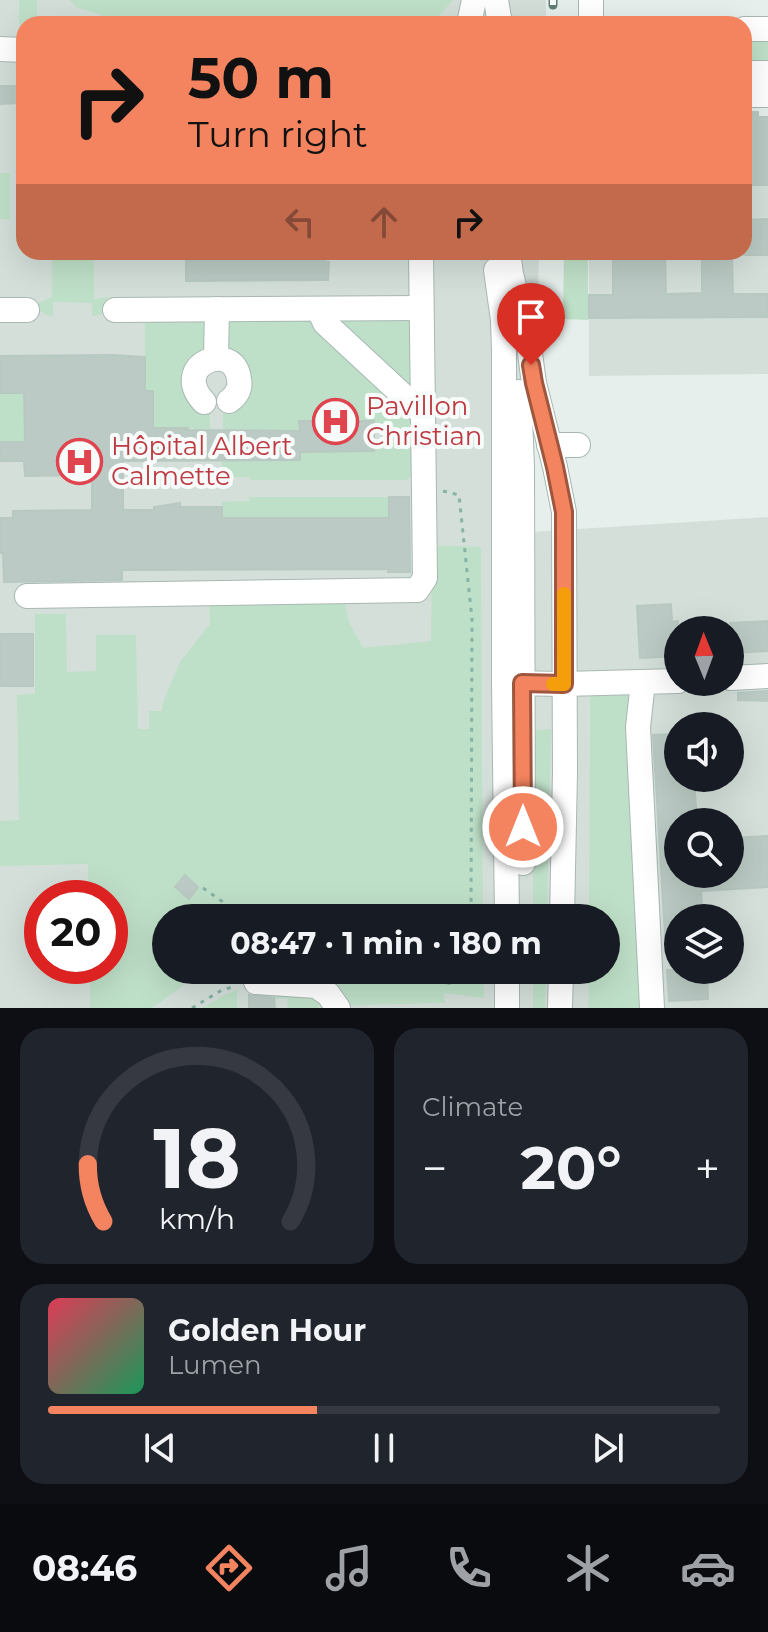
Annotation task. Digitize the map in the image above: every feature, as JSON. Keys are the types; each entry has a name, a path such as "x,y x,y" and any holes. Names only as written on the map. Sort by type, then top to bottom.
{"street":[{"path":"27,596 417,590 425,578 421,260"},
{"path":"493,260 501,301 504,350 522,904"},
{"path":"507,904 521,437 517,329 510,263"},
{"path":"510,263 564,512 562,904"},
{"path":"115,310 421,308"},
{"path":"216,358 217,309"},
{"path":"0,310 27,310"},
{"path":"319,310 325,323 423,414"},
{"path":"504,350 521,437"},
{"path":"204,402 195,390 194,376 202,363 216,358 231,363 239,376 238,392 229,401"},
{"path":"549,445 578,445"},
{"path":"744,677 768,676"},
{"path":"513,683 664,681"},
{"path":"643,682 638,727 652,1008"},
{"path":"286,984 316,986 328,994 338,1008"},
{"path":"507,984 507,1008"},
{"path":"523,984 524,1008"},
{"path":"560,1008 561,984"}],"path":[{"path":"424,487 459,495 472,619 471,904"},
{"path":"203,888 226,904"},
{"path":"192,1008 222,990 248,984"}],"shaded area":[{"path":"0,0 546,0 546,16 16,16 16,260 539,260 531,532 768,517 768,1008 0,1008"},
{"path":"752,112 758,112 758,117 768,117 768,374 589,376 589,260 752,260"}],"green space":[{"path":"19,0 37,0 37,16 19,16"},
{"path":"70,0 453,0 439,16 104,16 76,7"},
{"path":"752,34 768,34 768,67 752,67"},
{"path":"0,173 10,173 10,220 0,219"},
{"path":"52,260 94,260 94,299 108,297 103,313 96,316 92,316 92,303 53,302 53,316 45,314 38,306 38,303 52,297"},
{"path":"564,260 588,260 588,320 563,319"},
{"path":"206,318 212,344 199,361 210,411 210,433 195,433 194,428 182,428 153,434 153,392 145,391 145,319"},
{"path":"230,318 310,319 411,416 414,474 407,480 250,480 249,477 222,477 222,460 299,460 300,452 374,451 374,447 387,447 387,424 347,421 347,407 324,407 324,421 300,421 300,431 223,433 223,411 231,407 224,325"},
{"path":"340,319 410,319 413,323 412,385 408,386 340,325"},
{"path":"0,376 1,393 24,393 25,442 0,442"},
{"path":"249,497 389,497 389,518 223,518 222,502 249,501"},
{"path":"432,545 481,547 483,904 152,904 152,984 185,984 152,1008 90,1008 90,984 128,984 128,880 88,880 88,864 0,866 0,821 19,820 17,695 35,694 35,614 66,614 67,672 96,671 96,635 136,635 138,729 149,729 149,711 162,711 180,662 210,624 209,600 344,599 349,622 363,648 431,641"},
{"path":"628,695 645,1008 588,1008 589,984 620,984 620,904 589,904 590,696"},
{"path":"551,729 547,904 533,904 533,730"},
{"path":"330,984 484,984 484,998 444,993 445,1003 352,1005 343,1002"},
{"path":"533,984 546,984 545,1008 533,1008"},
{"path":"274,988 319,998 319,1008 288,1008 287,998 274,999"},
{"path":"237,990 237,1008 202,1008 225,995"}],"building":[{"path":"0,86 16,86 16,103 0,104"},
{"path":"752,112 758,112 758,117 768,117 768,185 752,185"},
{"path":"768,219 768,255 752,255 752,220"},
{"path":"186,260 329,262 328,280 186,281"},
{"path":"613,260 665,260 666,294 702,293 702,260 732,260 733,294 768,294 768,317 589,318 589,295 613,295"},
{"name":"Hôpital Albert Calmette","path":"0,356 145,357 145,391 153,391 153,428 300,431 299,421 374,421 374,451 300,452 300,460 123,461 123,510 154,510 154,507 180,503 180,507 222,507 222,518 389,518 389,497 409,497 410,572 388,572 388,569 122,570 122,580 4,582 0,518 13,518 13,511 92,510 92,475 25,476 24,461 0,461 0,442 25,442 24,393 1,393"},
{"path":"671,604 672,616 664,616 664,657 640,658 637,606"},
{"path":"768,621 768,651 744,652 744,622"},
{"path":"0,634 33,634 33,686 0,686"},
{"path":"768,691 768,701 738,700 738,696 744,696 744,693"},
{"path":"653,735 664,735 664,792 695,792 696,808 664,808 664,888 744,888 744,837 768,836 768,887 701,891 702,904 664,904 664,918"},
{"path":"185,875 198,887 189,899 175,887"},
{"path":"668,984 707,984 708,999 669,1001"},
{"path":"249,995 274,998 275,1008 249,1008"}],"railway":[{"path":"553,0 553,5"}],"slow traffic":[{"path":"553,684 564,684 564,594"}],"place":[{"name":"Pavillon Christian","path":"335,421"},
{"name":"Hôpital Albert Calmette","path":"80,461"}],"route":[{"path":"523,827 522,683 564,684 564,512 531,365"}]}
